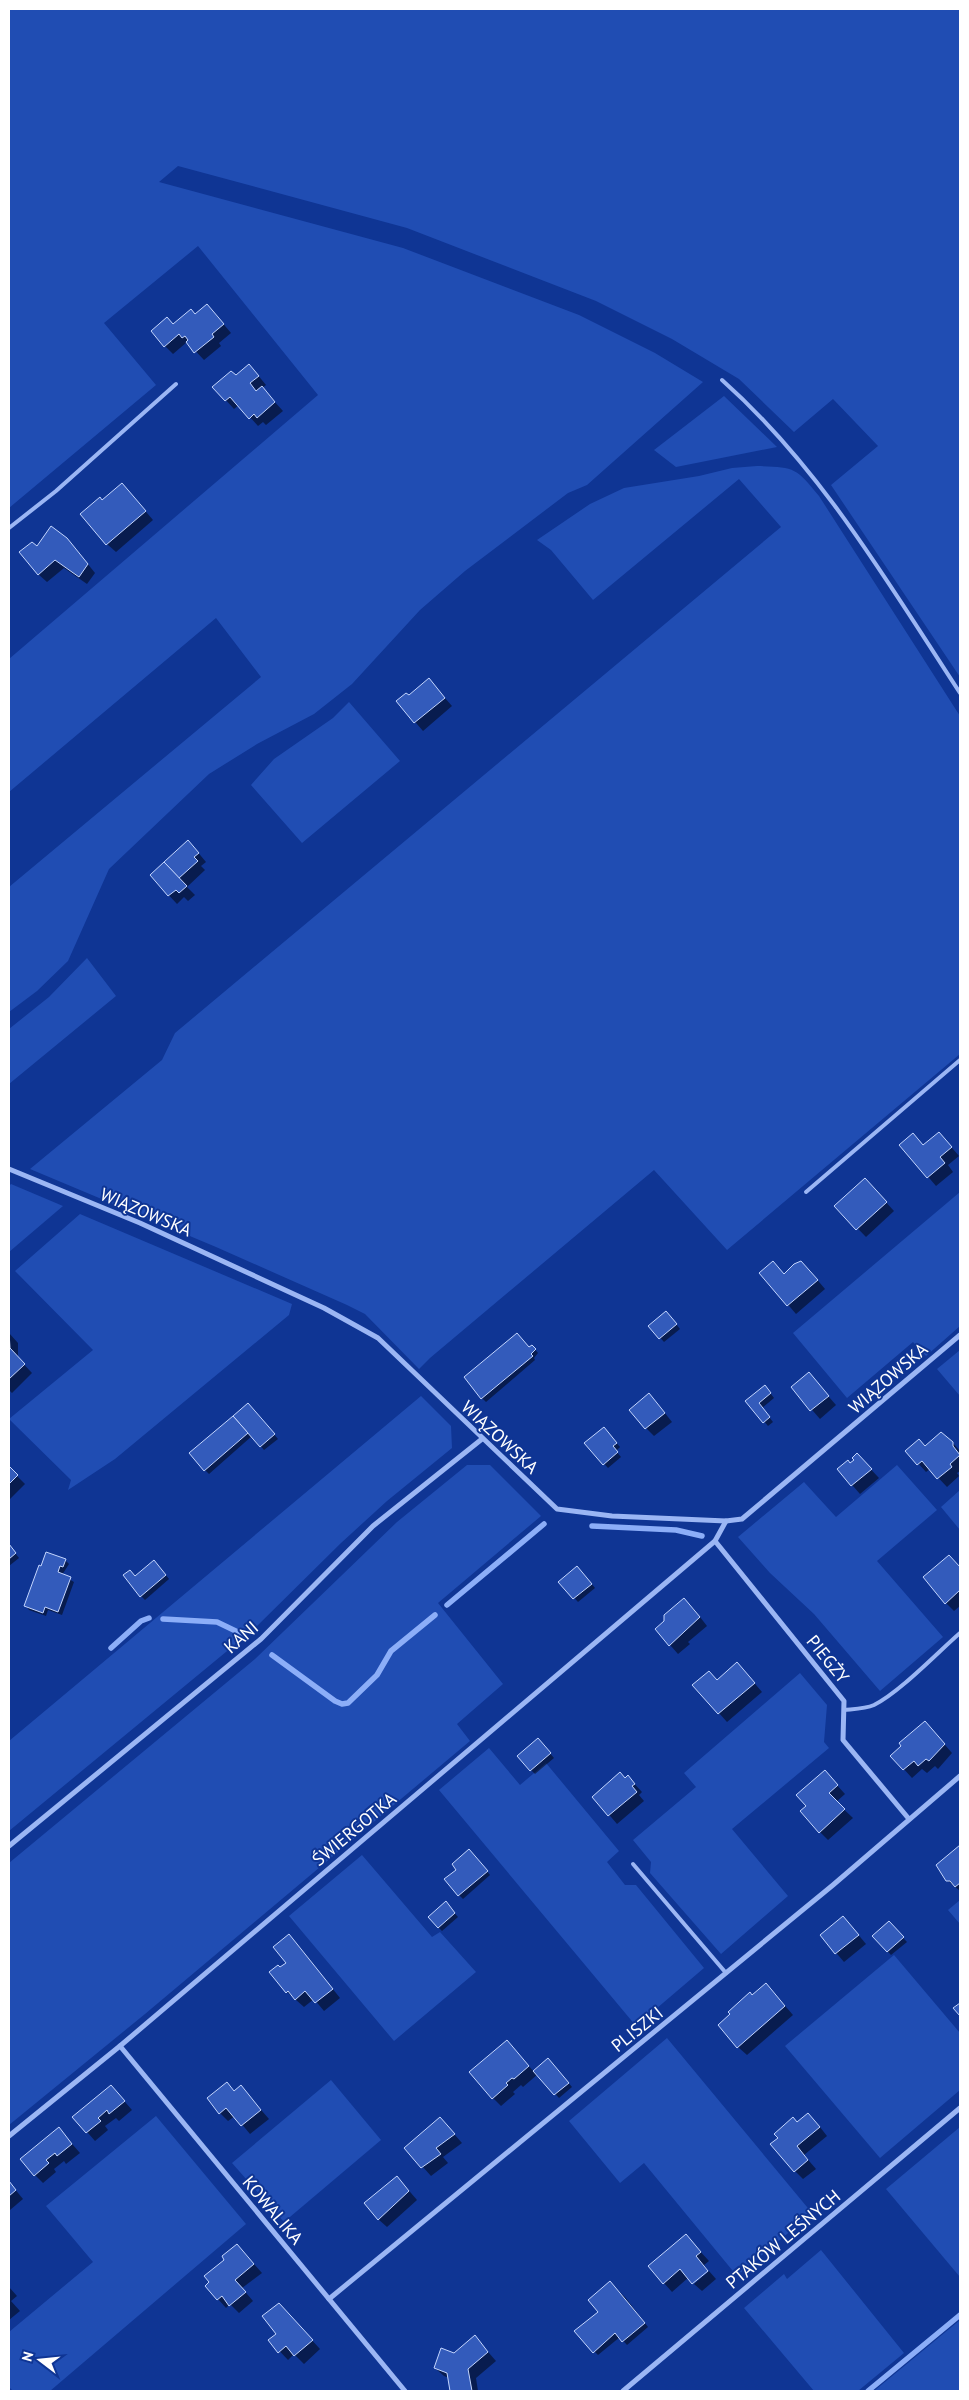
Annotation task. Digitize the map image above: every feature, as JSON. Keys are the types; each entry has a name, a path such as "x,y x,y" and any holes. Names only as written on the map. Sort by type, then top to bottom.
{"street":[{"name":"WIĄZOWSKA","path":"9,1169 140,1223 324,1308 378,1338 557,1509 612,1516 726,1521 742,1519 751,1514 960,1335"},
{"name":"KANI","path":"9,1846 261,1639 373,1526 482,1439"},
{"path":"715,1542 726,1521"},
{"name":"PIEGŻY","path":"715,1542 844,1701 843,1740 909,1819"},
{"name":"ŚWIERGOTKA","path":"9,2136 120,2046 715,1542"},
{"name":"PLISZKI","path":"329,2299 726,1973 960,1776"},
{"name":"KOWALIKA","path":"120,2046 406,2391"},
{"name":"PTAKÓW LEŚNYCH","path":"623,2391 960,2108"}],"lane":[{"path":"722,380 766,422 825,490 960,693"},
{"path":"9,528 56,492 176,384"},
{"path":"806,1192 960,1060"},
{"path":"844,1710 860,1709 874,1704 893,1692 960,1633"},
{"path":"633,1864 726,1973"}],"shaded area":[{"path":"9,9 960,9 960,677 831,485 878,446 833,399 794,432 739,379 672,339 596,301 407,228 178,166 159,182 403,248 579,315 655,353 703,382 587,485 568,493 465,571 420,610 352,684 314,714 257,744 209,774 109,869 68,961 37,991 9,1012 9,887 261,677 216,618 9,792 9,659 318,395 198,246 104,323 156,385 9,508"},
{"path":"724,396 777,447 676,467 654,450"},
{"path":"757,466 787,468 799,474 811,486 960,716 960,1054 727,1250 654,1170 419,1369 365,1314 216,1247 30,1169 162,1060 175,1033 781,527 739,479 593,600 551,550 537,540 590,504 624,488 699,476 732,468"},
{"path":"349,702 400,761 302,843 251,785 274,759 333,718"},
{"path":"87,958 116,996 9,1084 9,1029 49,997"},
{"path":"11,1184 63,1206 9,1252 9,1186"},
{"path":"960,1192 960,1326 926,1356 913,1342 847,1398 793,1333"},
{"path":"80,1214 292,1304 289,1315 115,1459 68,1490 71,1480 9,1419 93,1350 15,1271"},
{"path":"960,1350 960,1396 937,1369"},
{"path":"421,1396 451,1426 452,1448 387,1501 341,1543 255,1628 9,1831 9,1741"},
{"path":"467,1465 490,1465 541,1516 438,1603 503,1684 457,1724 470,1741 145,2014 9,2125 9,1863 255,1659 397,1522"},
{"path":"897,1465 937,1510 877,1561 943,1637 880,1691 814,1614 770,1573 738,1537 804,1482 836,1517"},
{"path":"960,1490 960,1530 941,1507"},
{"path":"800,1673 827,1705 824,1742 829,1748 732,1829 788,1896 721,1954 650,1873 651,1862 633,1840 696,1787 684,1773"},
{"path":"489,1748 520,1785 546,1763 619,1851 607,1862 625,1885 636,1885 704,1968 636,2026 439,1790"},
{"path":"362,1855 432,1937 440,1932 476,1972 394,2041 289,1916"},
{"path":"960,1900 960,1924 948,1910"},
{"path":"894,1955 960,2033 960,2090 880,2158 785,2046"},
{"path":"667,2038 812,2213 737,2276 644,2163 620,2183 569,2121"},
{"path":"331,2080 381,2140 284,2222 232,2163"},
{"path":"156,2116 246,2224 50,2391 13,2391 9,2387 9,2332 93,2262 46,2206"},
{"path":"960,2127 960,2277 886,2189"},
{"path":"821,2250 904,2353 858,2391 814,2391 744,2308 784,2274 787,2279"},
{"path":"960,2320 960,2391 874,2391"}],"building":[{"path":"207,304 224,324 212,334 214,337 194,353 186,342 188,340 185,336 182,338 179,334 164,347 151,331 167,317 173,324 191,309 195,314"},
{"path":"249,364 259,376 250,383 256,391 262,386 275,402 257,418 254,414 249,419 230,397 225,401 212,387 231,371 236,375"},
{"path":"122,483 146,511 106,545 80,514 100,497 102,500"},
{"path":"51,526 67,538 88,564 79,577 55,560 38,575 19,552 32,542 37,546"},
{"path":"429,678 445,698 414,723 396,701 406,693 409,695"},
{"path":"188,840 199,853 194,857 198,861 179,878 164,862"},
{"path":"164,862 187,886 179,893 176,890 168,896 150,875"},
{"path":"939,1132 952,1147 940,1157 945,1163 927,1178 899,1145 913,1133 923,1145"},
{"path":"865,1178 887,1202 856,1230 834,1206"},
{"path":"773,1261 784,1274 794,1264 801,1261 818,1280 787,1306 759,1273"},
{"path":"666,1311 677,1324 659,1339 648,1326"},
{"path":"9,1332 10,1348 25,1364 9,1379"},
{"path":"517,1333 529,1347 532,1345 536,1349 531,1354 533,1356 481,1399 464,1377"},
{"path":"809,1372 829,1396 810,1411 791,1387"},
{"path":"765,1385 771,1393 759,1403 770,1417 763,1423 745,1401"},
{"path":"649,1393 665,1413 645,1429 629,1410"},
{"path":"248,1403 275,1434 260,1447 233,1416"},
{"path":"233,1416 248,1433 204,1471 189,1453"},
{"path":"604,1427 617,1443 613,1446 618,1452 603,1465 584,1443"},
{"path":"941,1432 953,1442 953,1446 960,1455 950,1464 952,1467 937,1479 922,1461 917,1465 905,1451 919,1439 925,1446"},
{"path":"857,1453 872,1469 851,1486 837,1469 848,1460 850,1463 854,1460 852,1458"},
{"path":"9,1466 18,1475 9,1484"},
{"path":"9,1544 16,1553 9,1559"},
{"path":"46,1552 66,1559 63,1567 60,1566 58,1572 71,1577 58,1612 45,1607 43,1613 24,1606 39,1565 41,1566"},
{"path":"949,1555 960,1567 960,1590 945,1604 923,1577"},
{"path":"154,1560 166,1575 140,1597 123,1575 130,1570 135,1576"},
{"path":"577,1566 592,1584 573,1599 558,1582"},
{"path":"684,1598 700,1617 669,1646 655,1629 664,1621 664,1615"},
{"path":"737,1662 755,1683 718,1714 692,1685 709,1671 717,1680"},
{"path":"925,1721 945,1744 929,1761 926,1759 918,1766 914,1761 903,1770 890,1756 901,1746 899,1743"},
{"path":"538,1738 551,1753 530,1771 517,1756"},
{"path":"825,1770 838,1785 829,1793 845,1809 819,1833 800,1811 806,1806 796,1795"},
{"path":"620,1772 625,1778 628,1775 635,1784 632,1786 637,1792 608,1816 592,1797"},
{"path":"960,1845 960,1883 955,1887 950,1881 946,1881 936,1865"},
{"path":"469,1849 488,1871 458,1896 444,1879 456,1870 452,1864"},
{"path":"446,1901 455,1913 438,1928 428,1917"},
{"path":"843,1916 859,1935 835,1954 820,1935"},
{"path":"889,1921 904,1937 887,1952 872,1936"},
{"path":"289,1934 333,1989 315,2003 305,1991 295,2000 288,1991 286,1993 269,1972 278,1965 280,1967 286,1963 273,1947"},
{"path":"766,1983 785,2006 737,2048 718,2025 730,2014 728,2012 750,1992 752,1995"},
{"path":"960,2003 960,2016 953,2008"},
{"path":"507,2040 529,2066 514,2079 512,2078 506,2083 508,2085 492,2099 469,2072"},
{"path":"548,2058 569,2083 554,2095 533,2071"},
{"path":"227,2082 234,2091 241,2085 261,2110 241,2126 226,2108 219,2114 207,2098"},
{"path":"111,2085 125,2101 109,2114 107,2110 98,2118 101,2121 86,2133 72,2117"},
{"path":"808,2113 820,2127 797,2146 808,2160 794,2172 770,2144 778,2138 774,2134 793,2117 797,2122"},
{"path":"440,2117 455,2134 436,2148 441,2154 421,2168 404,2148"},
{"path":"59,2127 72,2144 57,2156 55,2153 46,2160 49,2163 34,2176 20,2159"},
{"path":"397,2176 409,2191 378,2220 364,2203"},
{"path":"9,2181 16,2190 9,2196"},
{"path":"686,2234 701,2252 696,2256 708,2271 692,2284 680,2269 663,2284 648,2266"},
{"path":"237,2244 254,2264 235,2280 246,2292 229,2306 222,2296 217,2300 205,2286 209,2282 204,2276 224,2260 222,2256"},
{"path":"610,2281 645,2323 622,2342 615,2333 593,2353 574,2331 598,2312 588,2300"},
{"path":"279,2303 313,2340 294,2356 286,2346 278,2353 268,2340 276,2334 262,2316"},
{"path":"475,2335 488,2352 468,2369 472,2391 450,2391 447,2373 434,2368 441,2348 454,2353"}],"waterway":[{"path":"447,1605 544,1524"},
{"path":"592,1526 676,1530 702,1536"},
{"path":"272,1655 335,1701 342,1704 348,1703 377,1675 391,1651 435,1615"},
{"path":"111,1648 141,1621 149,1618"},
{"path":"163,1619 217,1622 244,1635"},
{"path":"868,2391 960,2315"}]}
